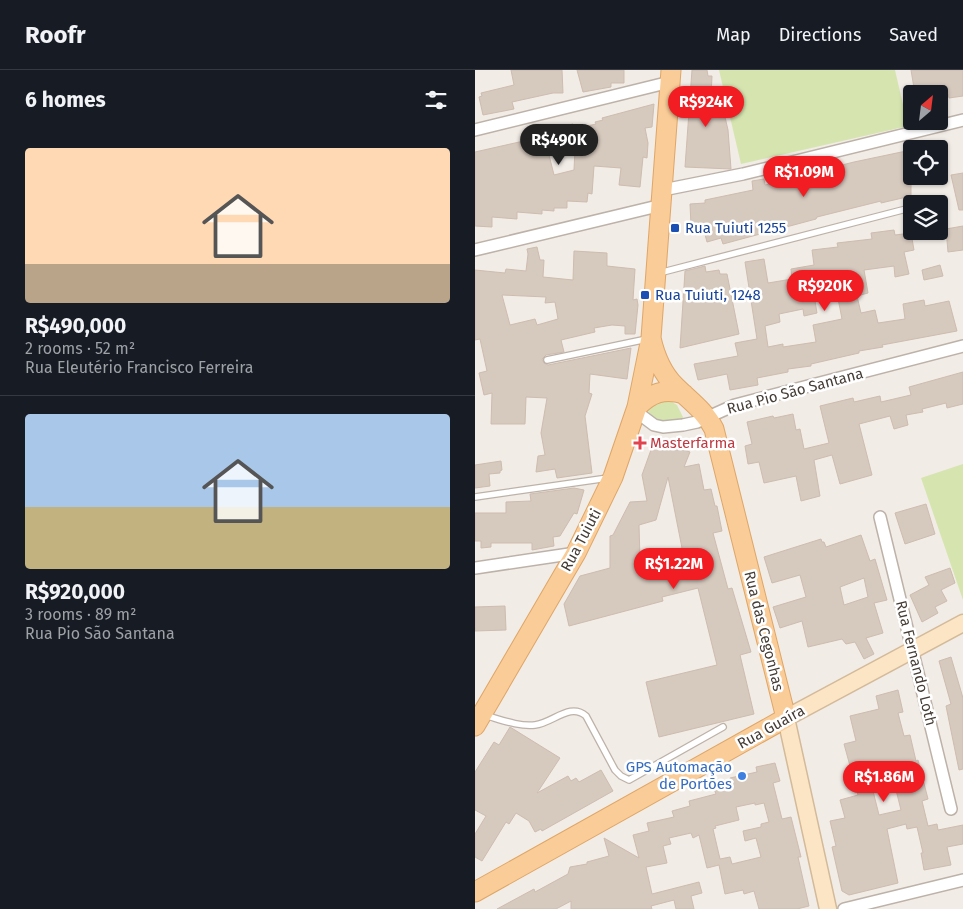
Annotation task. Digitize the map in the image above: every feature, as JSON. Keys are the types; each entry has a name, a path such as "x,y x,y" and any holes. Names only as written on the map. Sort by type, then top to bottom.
{"main road":[{"name":"Rua Tuiuti","path":"479,720 576,553 613,477 637,407 651,338 663,198 670,76"},
{"name":"Rua Tuiuti","path":"651,338 659,364 670,380 684,394"},
{"path":"637,407 645,398 656,393 665,391 684,394"},
{"name":"Rua das Cegonhas","path":"684,394 708,417 719,441 785,718"},
{"name":"Rua Guaíra","path":"475,892 785,718"}],"street":[{"path":"475,130 670,76"},
{"path":"475,250 743,174 963,120"},
{"name":"Rua Pio São Santana","path":"637,407 647,421 663,427 683,425 697,422 735,405 963,346"},
{"name":"Rua Fernando Loth","path":"880,517 951,809"},
{"path":"475,568 576,553"},
{"name":"Rua Guaíra","path":"785,718 963,623"},
{"name":"Rua das Cegonhas","path":"785,718 829,909"},
{"path":"844,909 963,880"}],"lane":[{"path":"657,274 903,210"},
{"path":"547,360 651,338"},
{"path":"475,497 613,477"},
{"path":"479,720 535,725 555,719 574,710 581,711 586,716 615,770 629,780 723,727"}],"green space":[{"path":"719,70 895,70 903,104 903,127 741,164"},
{"path":"669,400 677,405 684,419 659,421 651,417 647,409 648,405"},
{"path":"963,464 963,600 921,478"}],"building":[{"path":"511,70 562,70 563,93 553,93 512,102 514,109 483,115 479,97 482,96 481,93 514,85"},
{"path":"577,70 624,70 624,83 611,83 611,87 583,92"},
{"path":"692,70 707,70 708,76 712,76 710,116 725,117 731,169 685,167"},
{"path":"911,70 963,70 963,96 949,98 948,85 914,85"},
{"path":"654,104 652,127 645,128 648,143 647,158 643,157 640,187 619,185 621,168 594,166 592,194 588,193 587,202 567,201 567,208 554,208 554,211 542,210 542,214 517,212 517,219 492,217 492,227 475,226 475,152 537,138 536,133 573,124 574,129 596,124 595,122 603,120 602,118","holes":["575,149 574,170 554,175 549,155"]},
{"path":"903,152 903,185 911,185 911,195 903,195 903,198 881,203 881,201 817,217 816,219 723,244 721,238 707,242 702,223 691,225 690,204 705,203 705,200 753,190 752,181 764,179 765,185 835,170 834,167"},
{"path":"963,173 963,210 959,210 951,175"},
{"path":"963,226 963,250 948,252 948,229"},
{"path":"894,230 895,235 903,234 903,240 912,240 914,250 904,252 909,274 895,277 894,266 864,270 868,293 857,296 861,313 875,310 878,323 905,319 903,304 924,300 925,306 949,301 957,331 882,345 883,347 859,351 859,353 811,364 811,366 788,369 788,372 757,378 758,385 730,390 727,374 698,380 694,364 738,356 735,343 757,339 745,262 764,259 768,283 792,279 791,269 814,265 812,250 838,247 837,243 872,239 871,233","holes":["834,278 842,319 813,325 816,342 783,347 783,344 768,347 765,326 780,322 779,314 803,309 804,316 817,313 813,289 815,289 814,280"]},
{"path":"537,247 540,260 544,260 543,277 573,280 574,251 607,253 607,266 635,269 633,300 637,299 638,305 635,334 625,334 625,326 612,325 594,328 595,332 561,340 564,352 546,355 542,359 548,365 631,348 627,379 590,374 589,393 592,394 585,416 592,473 557,478 555,469 536,472 538,456 545,455 541,433 547,398 526,397 525,424 491,424 492,393 484,395 479,373 487,371 480,339 475,340 475,270 505,273 506,269 526,271 527,249","holes":["502,295 546,297 545,303 555,302 558,319 537,325 535,319 510,325"]},
{"path":"940,265 943,276 924,280 922,270"},
{"path":"705,266 706,272 719,270 720,274 727,274 739,334 680,348 685,271"},
{"path":"963,372 963,404 947,408 946,403 922,409 923,412 906,415 908,425 894,429 890,416 859,424 872,475 840,484 832,455 814,460 820,496 801,501 796,476 764,483 759,462 748,464 745,446 752,444 747,422 793,414 796,430 800,429 804,449 829,443 820,406 853,398 854,402 880,396 881,402 911,395 909,387"},
{"path":"660,446 667,449 668,447 678,450 679,448 690,452 684,467 699,464 704,490 711,489 722,531 713,533 728,589 732,588 751,652 740,655 754,714 659,737 646,682 717,665 698,588 662,597 663,601 569,626 564,604 580,576 610,568 610,536 613,535 630,502 647,501 642,475 652,447 659,449","holes":["668,477 682,548 640,559 639,525 656,520"]},
{"path":"501,461 502,470 500,473 489,474 490,486 475,488 475,465"},
{"path":"574,488 584,490 577,514 574,513 560,536 553,537 554,546 532,550 532,543 491,543 491,547 481,548 481,541 475,541 475,513 506,513 506,502 531,501 530,494"},
{"path":"926,504 935,534 905,544 895,513"},
{"path":"861,535 870,561 875,559 887,600 874,603 883,633 866,638 874,654 864,659 855,642 846,644 842,639 808,647 802,621 780,628 773,607 806,597 800,575 772,583 764,557 821,539 826,547","holes":["864,578 868,597 844,605 840,587"]},
{"path":"950,568 955,583 941,590 947,601 935,607 938,613 922,622 910,595 929,585 925,577"},
{"path":"505,606 506,630 475,631 475,607"},
{"path":"951,657 963,698 963,769 959,770 946,706 951,704 939,661"},
{"path":"898,690 903,712 898,713 904,736 910,735 928,799 922,801 928,826 937,824 938,830 963,825 963,844 947,847 951,865 924,870 921,853 923,853 917,827 907,829 906,824 887,829 898,883 849,895 842,891 832,847 836,846 830,821 845,818 840,800 858,795 844,744 856,741 850,716 879,709 876,696","holes":["895,786 901,810 879,815 873,791"]},
{"path":"510,727 560,758 537,793 568,776 571,781 576,778 579,782 601,770 613,791 542,831 541,829 535,832 529,821 516,813 509,824 506,822 482,861 475,857 475,834 486,816 475,810 475,772 494,742 499,745"},
{"path":"775,763 780,781 773,783 782,819 791,817 801,857 798,857 809,906 797,909 759,909 754,891 744,894 743,890 725,894 719,865 707,868 699,835 693,838 691,833 669,838 671,844 663,846 667,863 646,867 652,894 699,882 702,893 691,896 694,909 676,909 674,900 651,906 652,909 571,909 571,901 556,909 497,909 534,889 535,892 568,874 570,867 587,864 587,862 609,856 604,838 639,858 633,835 649,831 647,823 674,817 672,811 690,806 689,801 716,794 714,789 732,784 730,778 757,772 756,767","holes":["755,803 755,805 764,803 769,822 761,824 761,827 743,831 745,841 756,838 761,857 732,864 730,857 720,859 713,829 716,828 715,826 739,820 736,807"]}],"place":[{"name":"Rua Tuiuti 1255","path":"675,228"},
{"name":"Rua Tuiuti, 1248","path":"645,295"},
{"name":"Masterfarma","path":"640,443"},
{"name":"GPS Automação de Portões","path":"742,776"}]}
